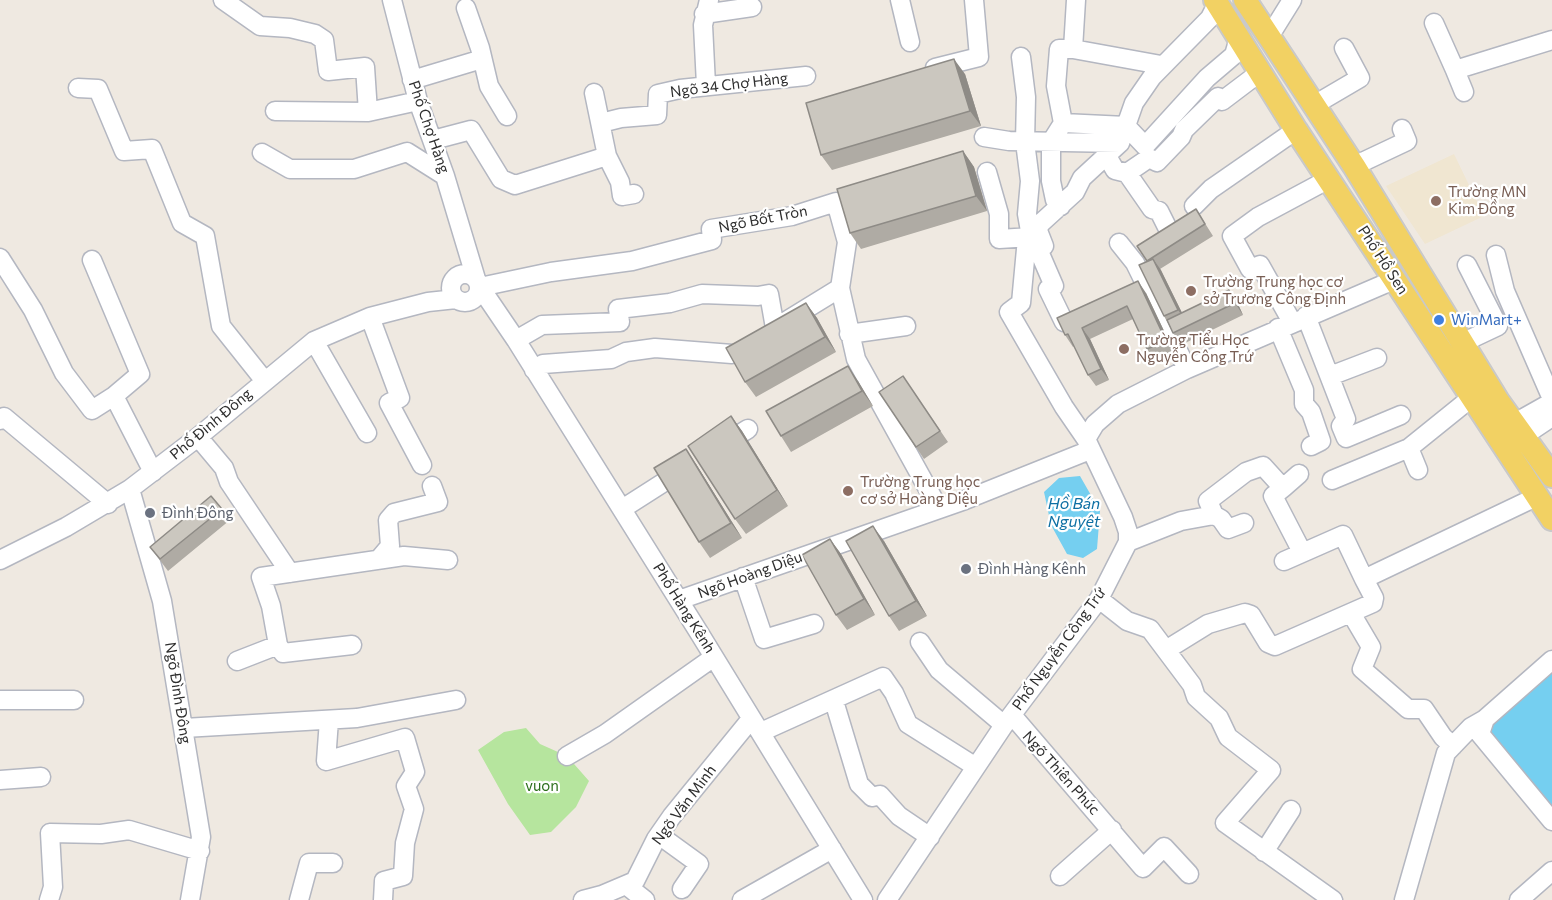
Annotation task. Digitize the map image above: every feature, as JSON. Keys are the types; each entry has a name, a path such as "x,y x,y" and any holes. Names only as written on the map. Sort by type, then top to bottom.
{"main road":[{"name":"Phố Hồ Sen","path":"1245,0 1354,166 1462,343 1518,429 1552,476"},
{"name":"Phố Hồ Sen","path":"1216,2 1296,130 1552,519"}],"street":[{"path":"223,0 260,26 290,28 315,34 324,40 328,71 365,67 368,112"},
{"name":"Phố Chợ Hàng","path":"392,0 418,101 434,140 467,254 466,288"},
{"path":"900,0 910,42"},
{"path":"934,68 980,57 974,0"},
{"path":"1073,49 1076,0"},
{"path":"1269,37 1292,0"},
{"path":"1214,515 1181,521 1128,542 1128,532 1123,517 1088,444 1009,312 1021,303 1026,249 1034,232 1075,192 1082,178 1113,150 1126,126 1134,103 1161,65 1210,18 1216,2"},
{"path":"706,84 706,7 752,7"},
{"path":"466,8 489,86 507,116"},
{"path":"1434,23 1464,92"},
{"path":"1063,123 1126,126 1145,146 1207,78 1234,55 1239,38"},
{"path":"1455,70 1552,40"},
{"path":"1314,105 1360,78 1344,48"},
{"path":"1061,206 1054,200 1051,181 1051,142 1063,123 1056,86 1059,49 1073,49 1161,65"},
{"path":"1021,57 1026,97 1025,142 1030,181 1027,214 1034,232 1044,246 1038,249 1054,286 1047,289 1064,322"},
{"path":"412,80 482,59"},
{"path":"1127,173 1149,158 1157,162 1182,136 1184,130 1218,97 1222,101 1259,73"},
{"name":"Ngõ 34 Chợ Hàng","path":"601,123 621,118 657,115 658,94 706,84 806,76"},
{"path":"78,88 98,89 124,151 152,149 182,223 205,236 221,326 264,380"},
{"path":"594,93 607,156 620,182 622,196 634,194"},
{"path":"274,111 368,112 418,101"},
{"path":"1354,166 1407,141 1402,129"},
{"path":"434,140 471,130 501,179 515,185 607,156"},
{"path":"1194,206 1211,189 1296,130"},
{"path":"984,137 1113,150"},
{"path":"1113,150 1115,170 1127,173 1152,209 1159,211 1170,233"},
{"path":"261,153 290,169 354,169 408,152 445,176"},
{"path":"987,172 999,214 999,239 1034,232"},
{"path":"1329,179 1258,218 1232,236 1250,269 1260,265 1292,322 1330,376 1346,419 1341,426 1346,438 1401,415"},
{"name":"Ngõ Bốt Tròn","path":"466,288 551,272 632,261 712,240 711,229 792,216 836,202 847,242 840,288 856,359 939,509"},
{"path":"1119,243 1135,263 1187,369"},
{"path":"1496,255 1505,291 1552,401 1500,442"},
{"path":"0,258 33,310 64,373 92,410 114,396 140,374 92,261"},
{"path":"1462,343 1498,326 1467,265"},
{"path":"1088,444 1095,424 1118,404 1187,369 1396,279"},
{"name":"Phố Đình Đông","path":"0,560 108,504 130,489 198,437 314,340 370,317 428,302 466,288"},
{"name":"Phố Hàng Kênh","path":"466,288 501,317 516,339 863,900"},
{"path":"516,339 542,325 621,322 618,309 670,303 702,294 758,296 769,294 775,328 840,288"},
{"path":"1135,313 1155,304"},
{"path":"370,317 400,398 389,403 422,465"},
{"path":"1292,322 1304,390 1304,404 1311,412 1321,441 1311,446"},
{"path":"849,334 906,326"},
{"path":"314,340 367,433"},
{"path":"534,370 543,363 610,359 626,352 655,348 732,354"},
{"path":"1330,376 1377,358"},
{"path":"114,396 153,472"},
{"path":"1332,480 1409,448 1471,398"},
{"path":"0,420 4,417 108,504"},
{"path":"1518,429 1552,417"},
{"path":"622,509 748,429"},
{"path":"198,437 224,468 229,482 290,573"},
{"name":"Ngõ Hoàng Diệu","path":"679,600 939,509 1088,444"},
{"path":"1409,448 1418,470"},
{"path":"1244,523 1228,530 1221,519 1214,515 1208,501 1246,472 1263,466 1282,488"},
{"path":"1299,474 1273,496 1302,552"},
{"path":"379,559 390,546 388,520 394,513 438,501 432,486"},
{"name":"Ngõ Đình Đông","path":"130,489 162,601 201,837 190,900"},
{"path":"1364,579 1536,497"},
{"path":"1166,650 1208,624 1227,616 1251,615 1268,643 1275,646 1372,603 1374,598 1343,535 1284,561"},
{"name":"Phố Nguyễn Công Trứ","path":"888,900 1008,720 1099,599 1128,542"},
{"path":"352,645 283,653 278,645 271,606 261,578 404,556 448,560"},
{"path":"743,577 764,639 814,624"},
{"path":"1099,599 1127,621 1150,629 1192,685 1196,697 1219,718 1228,737 1277,775 1225,823 1330,899"},
{"path":"1351,614 1371,647 1362,669 1408,709 1424,709 1443,737 1453,746"},
{"name":"Ngõ Thiên Phúc","path":"920,642 939,670 1008,720 1112,830 1143,868 1164,847 1189,874"},
{"path":"237,661 278,645"},
{"path":"567,756 605,734 714,657"},
{"path":"1404,900 1446,753 1471,727 1485,719 1552,660"},
{"path":"756,725 834,701 883,677 894,693 908,724 976,767"},
{"path":"0,700 74,700"},
{"path":"184,728 357,718 456,700"},
{"path":"834,701 859,784 872,797 880,795 899,816 930,837"},
{"path":"1485,719 1480,734 1552,820"},
{"path":"329,720 326,761 405,738 415,772 406,786 414,809 405,843 403,876 384,881 383,900"},
{"name":"Ngõ Văn Minh","path":"626,885 635,881 659,835 756,725"},
{"path":"0,780 41,777"},
{"path":"1263,852 1291,810"},
{"path":"49,900 53,887 50,833 101,834 129,830 200,851"},
{"path":"1060,876 1112,830"},
{"path":"659,835 699,864 682,889"},
{"path":"741,900 832,849"},
{"path":"299,900 309,863 333,863"},
{"path":"1519,900 1548,883"},
{"path":"583,900 626,885 645,900"}],"shaded area":[{"name":"Trường MN Kim Đồng","path":"1454,154 1484,216 1425,244 1386,186"}],"green space":[{"name":"vuon","path":"526,728 540,744 567,756 589,781 576,807 551,832 530,835 508,804 478,750 504,732"}],"water":[{"name":"Hồ Bán Nguyệt","path":"1080,476 1100,511 1097,549 1083,558 1067,554 1051,525 1044,492 1059,478"},
{"path":"1552,669 1552,812 1491,737 1493,723"}],"building":[{"path":"954,59 970,111 821,155 806,103"},
{"path":"963,151 976,196 850,233 837,189"},
{"path":"1196,209 1205,224 1147,261 1137,246"},
{"path":"1153,259 1178,310 1164,316 1139,265"},
{"path":"1138,281 1166,341 1147,349 1127,306 1082,328 1101,369 1088,375 1068,334 1065,335 1057,318"},
{"path":"1229,290 1235,303 1173,333 1167,320"},
{"path":"806,303 825,337 745,382 726,348"},
{"path":"848,366 862,391 781,436 766,411"},
{"path":"903,376 940,431 916,447 879,392"},
{"path":"731,416 777,490 735,519 688,446"},
{"path":"686,449 731,523 699,542 654,468"},
{"path":"211,496 222,509 160,559 150,547"},
{"path":"873,526 916,601 889,616 846,541"},
{"path":"830,539 864,599 836,615 802,555"}],"place":[{"name":"Trường MN Kim Đồng","path":"1436,201"},
{"name":"Trường Trung học cơ sở Trương Công Định","path":"1191,291"},
{"name":"WinMart+","path":"1439,320"},
{"name":"Trường Tiểu Học Nguyễn Công Trứ","path":"1124,349"},
{"name":"Trường Trung học cơ sở Hoàng Diệu","path":"848,491"},
{"name":"Đình Đông","path":"150,513"},
{"name":"Đình Hàng Kênh","path":"966,569"}]}
